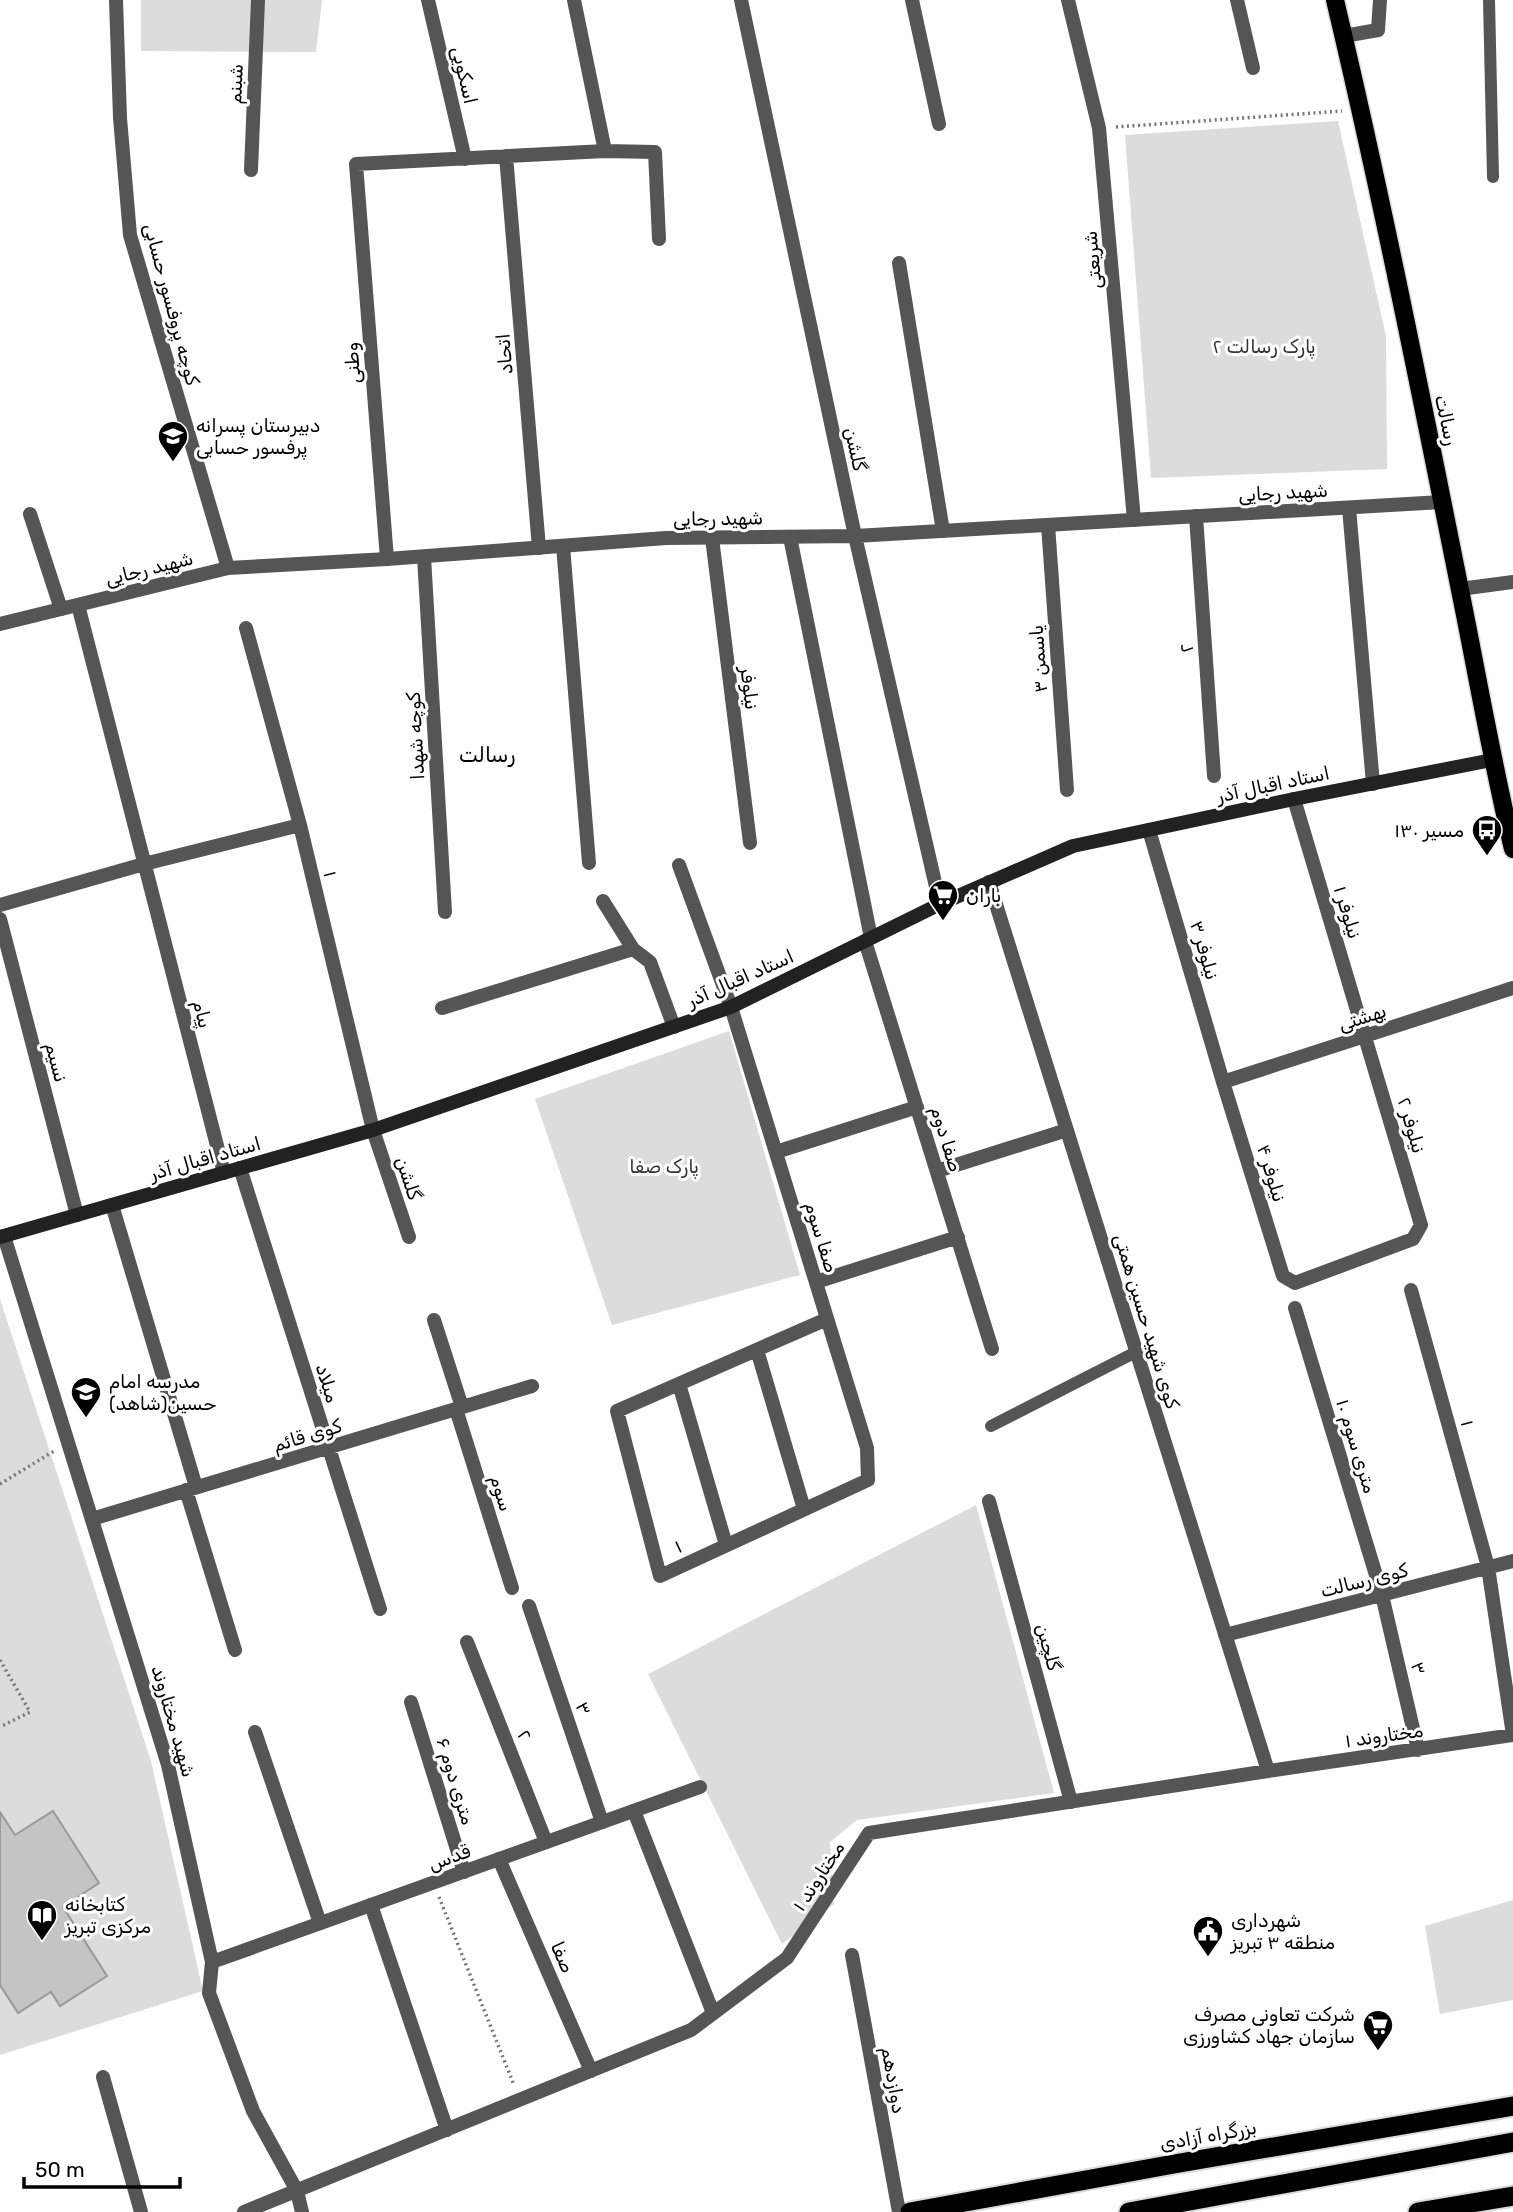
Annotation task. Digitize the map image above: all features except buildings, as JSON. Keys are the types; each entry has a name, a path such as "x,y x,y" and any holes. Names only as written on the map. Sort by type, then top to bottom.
{"highway":[{"name":"بزرگراه آزادی","path":"910,2212 1513,2106"},
{"path":"1129,2212 1513,2142"},
{"path":"1419,2212 1513,2196"}],"main road":[{"name":"رسالت","path":"1335,0 1361,110 1460,589 1492,760 1513,849"},
{"name":"استاد اقبال آذر","path":"2,1236 373,1130 731,1007 940,904 1073,846 1492,760"}],"street":[{"name":"کوچه پروفسور حسابی","path":"116,0 120,118 130,235 228,568"},
{"name":"شبنم","path":"251,170 258,0"},
{"name":"اسکویی","path":"428,0 465,159"},
{"path":"574,0 605,151"},
{"name":"گلشن","path":"741,0 855,536 940,904"},
{"path":"912,0 939,124"},
{"name":"شریعتی","path":"1068,0 1099,128 1134,520"},
{"path":"1237,0 1253,68"},
{"path":"1344,36 1378,30 1380,0"},
{"path":"465,159 605,151 655,152 659,239"},
{"name":"اتحاد","path":"506,156 539,548"},
{"name":"وطنی","path":"387,559 356,164 465,159"},
{"path":"899,263 943,531"},
{"name":"شهید رجایی","path":"0,624 228,568 666,538 855,536 1442,502"},
{"path":"1349,508 1373,784"},
{"path":"30,514 61,609"},
{"name":"۲","path":"1196,516 1214,776"},
{"name":"یاسمن ۳","path":"1048,525 1067,790"},
{"name":"صفا دوم","path":"790,537 868,940 992,1349"},
{"name":"نیلوفر","path":"712,538 750,843"},
{"path":"563,546 589,863"},
{"name":"کوچه شهدا","path":"424,556 446,912"},
{"path":"1460,589 1513,582"},
{"name":"پیام","path":"78,605 224,1173"},
{"name":"۱","path":"246,628 300,825 373,1130"},
{"name":"نیلوفر ۱","path":"1294,799 1366,1036"},
{"path":"0,905 144,864 300,825"},
{"name":"نیلوفر ۳","path":"1149,830 1223,1082"},
{"name":"صفا سوم","path":"679,865 731,1007 816,1282 867,1448 868,1480"},
{"name":"کوی شهید حسین همتی","path":"989,882 1268,1771"},
{"path":"603,901 632,949 650,962 674,1027"},
{"name":"نسیم","path":"0,919 77,1215"},
{"path":"442,1008 632,949"},
{"name":"بهشتی","path":"1223,1082 1513,988"},
{"name":"نیلوفر ۲","path":"1283,1276 1295,1283 1413,1239 1421,1225 1366,1036"},
{"name":"نیلوفر ۴","path":"1223,1082 1283,1276"},
{"path":"776,1152 917,1107"},
{"name":"گلشن","path":"373,1130 409,1237"},
{"path":"937,1171 1066,1130"},
{"name":"میلاد","path":"240,1168 380,1609"},
{"path":"112,1205 235,1650"},
{"name":"شهید مختاروند","path":"2,1236 168,1765 212,1962 209,1993 253,2111 297,2191 302,2212"},
{"path":"816,1282 958,1237"},
{"name":"۱","path":"1411,1290 1488,1567"},
{"name":"۱۰ متری سوم","path":"1295,1308 1382,1595"},
{"path":"434,1320 459,1408"},
{"path":"726,1545 679,1384 827,1320"},
{"path":"757,1350 804,1509"},
{"name":"۱","path":"679,1384 617,1411 660,1576 868,1480"},
{"name":"کوی قائم","path":"92,1519 532,1386"},
{"name":"سوم","path":"459,1408 512,1588"},
{"name":"گلچین","path":"989,1501 1071,1802"},
{"name":"کوی رسالت","path":"1225,1635 1513,1561"},
{"path":"1488,1567 1513,1735"},
{"name":"۳","path":"1382,1595 1419,1750"},
{"name":"۳","path":"529,1606 602,1822"},
{"name":"۲","path":"467,1642 546,1842"},
{"name":"۶ متری دوم","path":"411,1702 464,1872"},
{"path":"255,1732 320,1923"},
{"name":"مختاروند ۱","path":"244,2212 691,2030 787,1958 869,1833 1513,1735"},
{"name":"قدس","path":"212,1962 700,1787"},
{"path":"634,1811 713,2013"},
{"name":"صفا","path":"499,1859 591,2071"},
{"path":"371,1905 447,2130"},
{"name":"دوازدهم","path":"852,1955 898,2212"},
{"path":"103,2077 141,2212"}],"lane":[{"path":"1489,0 1493,177"},
{"path":"991,1426 1136,1352"}],"path":[{"path":"1099,128 1361,110"},
{"path":"0,1484 69,1444"},
{"path":"0,1660 30,1712 0,1727"},
{"path":"433,1883 520,2100"}],"green space":[{"path":"141,0 322,0 316,52 141,51"},
{"name":"پارک رسالت ۲","path":"1338,121 1386,336 1387,469 1151,478 1125,135"},
{"name":"پارک صفا","path":"729,1031 800,1275 612,1325 535,1099"},
{"path":"0,1299 151,1761 203,1991 0,2055"},
{"path":"976,1505 1054,1793 857,1820 830,1842 834,1904 782,1944 648,1674"},
{"path":"1513,1900 1513,2000 1440,2014 1425,1926"}],"place":[{"name":"دبیرستان پسرانه پرفسور حسابی","path":"173,463"},
{"name":"مسیر ۱۳۰","path":"1487,857"},
{"name":"باران","path":"943,922"},
{"name":"مدرسه امام حسین(شاهد)","path":"86,1419"},
{"name":"کتابخانه مرکزى تبریز","path":"42,1942"},
{"name":"شهرداری منطقه ۳ تبریز","path":"1208,1958"},
{"name":"شرکت تعاونی مصرف سازمان جهاد کشاورزی","path":"1378,2052"}],"district":[{"name":"رسالت","path":"487,755"}]}
